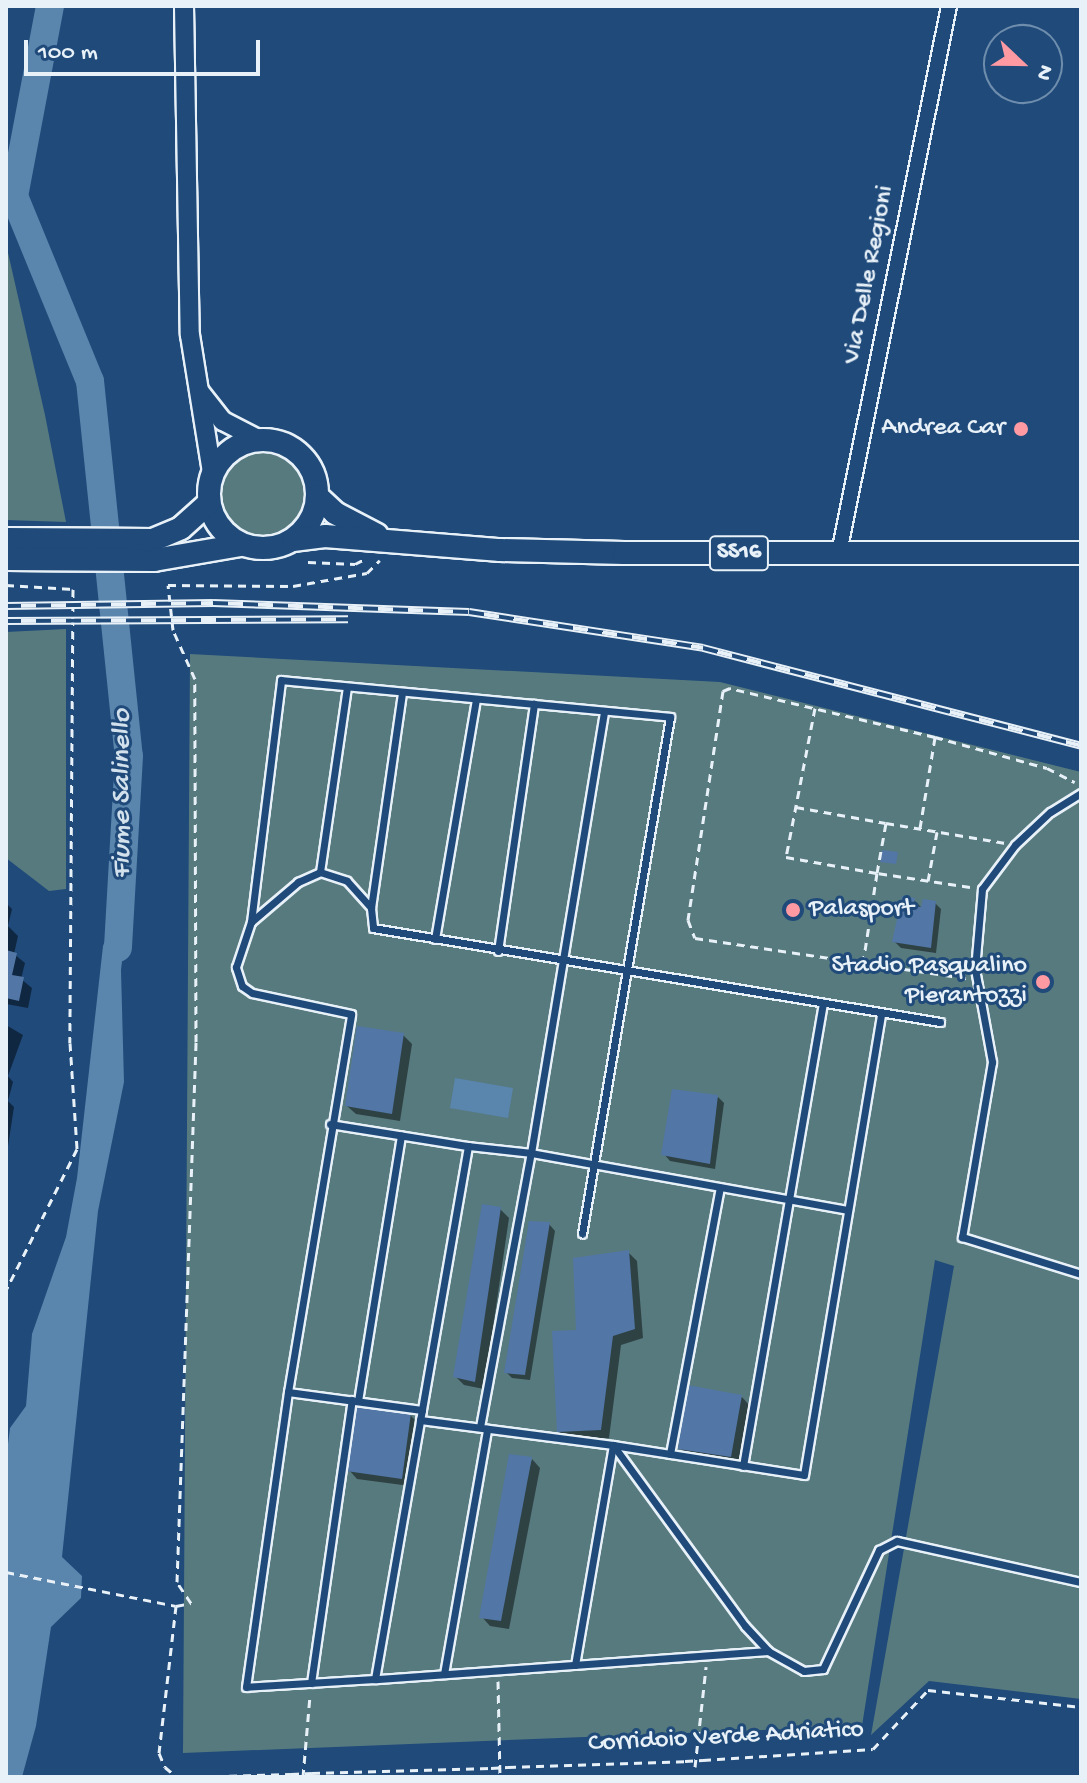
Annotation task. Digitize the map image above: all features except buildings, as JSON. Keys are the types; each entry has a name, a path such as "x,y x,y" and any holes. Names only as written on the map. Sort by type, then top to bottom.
{"main road":[{"path":"184,6 188,289 198,390 212,473 209,503 215,521 241,545"},
{"path":"198,390 223,421 260,440 285,445 306,461 317,496 307,527 293,540"},
{"path":"212,473 231,450 260,440"},
{"name":"SS16","path":"317,496 358,528 396,542"},
{"name":"SS16","path":"6,559 32,548 153,540 181,528 209,503"},
{"name":"SS16","path":"6,539 32,548 154,560 241,545 268,548 293,540 325,536 531,551 1081,553"}],"street":[{"name":"Via Delle Regioni","path":"839,553 949,6"}],"lane":[{"path":"582,1234 670,717 281,680 251,922 238,952 242,986 265,998 351,1014 330,1124 288,1392 246,1687 768,1651"},
{"path":"320,872 347,687"},
{"path":"402,692 371,908 373,928 562,963 940,1022"},
{"path":"435,939 476,699"},
{"path":"498,951 534,704"},
{"path":"444,1674 604,711"},
{"path":"1081,793 1050,812 1015,845 982,889 977,979 992,1062 962,1237 1081,1274"},
{"path":"251,922 298,882 320,872 347,881 371,908"},
{"path":"743,1466 823,1003"},
{"path":"420,1420 613,1445 804,1475 881,1013"},
{"path":"330,1124 531,1153 848,1210"},
{"path":"311,1683 401,1135"},
{"path":"375,1679 468,1146"},
{"path":"670,1454 720,1188"},
{"path":"288,1392 422,1410"},
{"path":"613,1445 768,1651 804,1671 823,1669 879,1550 897,1541 1081,1582"},
{"path":"575,1665 613,1445"}],"path":[{"path":"6,1572 176,1606 191,1603 177,1582 196,1042 195,679 173,630 168,585 293,586 367,573 396,542"},
{"path":"6,585 73,589 70,1043 77,1149 6,1290"},
{"path":"977,979 695,938 688,920 723,691 737,688 935,737 1047,768 1081,785"},
{"path":"815,708 786,857 982,889"},
{"path":"920,828 935,737"},
{"path":"796,807 1015,845"},
{"path":"863,963 886,823"},
{"path":"928,881 937,832"},
{"path":"176,1606 159,1753 177,1777"},
{"path":"695,1767 708,1656"},
{"path":"498,1670 500,1777"},
{"path":"303,1777 311,1683"},
{"name":"Corridoio Verde Adriatico","path":"187,1777 685,1761 873,1749 928,1690 1081,1707"}],"green space":[{"path":"6,244 45,415 66,522 6,520"},
{"path":"262,453 286,460 298,472 305,496 298,520 286,532 262,539 238,532 226,520 219,496 226,472 238,460"},
{"path":"66,629 66,889 49,891 6,858 6,632"},
{"path":"190,654 720,682 1081,772 1081,1699 929,1681 871,1735 954,1266 935,1260 862,1726 183,1753"}],"water":[{"path":"128,911 121,970 124,1082 98,1211 62,1557 82,1576 81,1598 51,1627 36,1726 22,1777 6,1777 6,1460 10,1428 26,1406 32,1334 66,1237 77,1178 103,946 115,914"},
{"path":"455,1078 513,1088 508,1118 450,1108"}],"waterway":[{"name":"Fiume Salinello","path":"50,6 14,196 90,381 129,756 118,948"}],"railway":[{"path":"6,606 213,603 469,612 703,648 1081,746"},
{"path":"6,621 348,619"}],"place":[{"name":"Andrea Car","path":"1021,429"},
{"name":"Palasport","path":"793,910"},
{"name":"Stadio Pasqualino Pierantozzi","path":"1043,982"}]}
